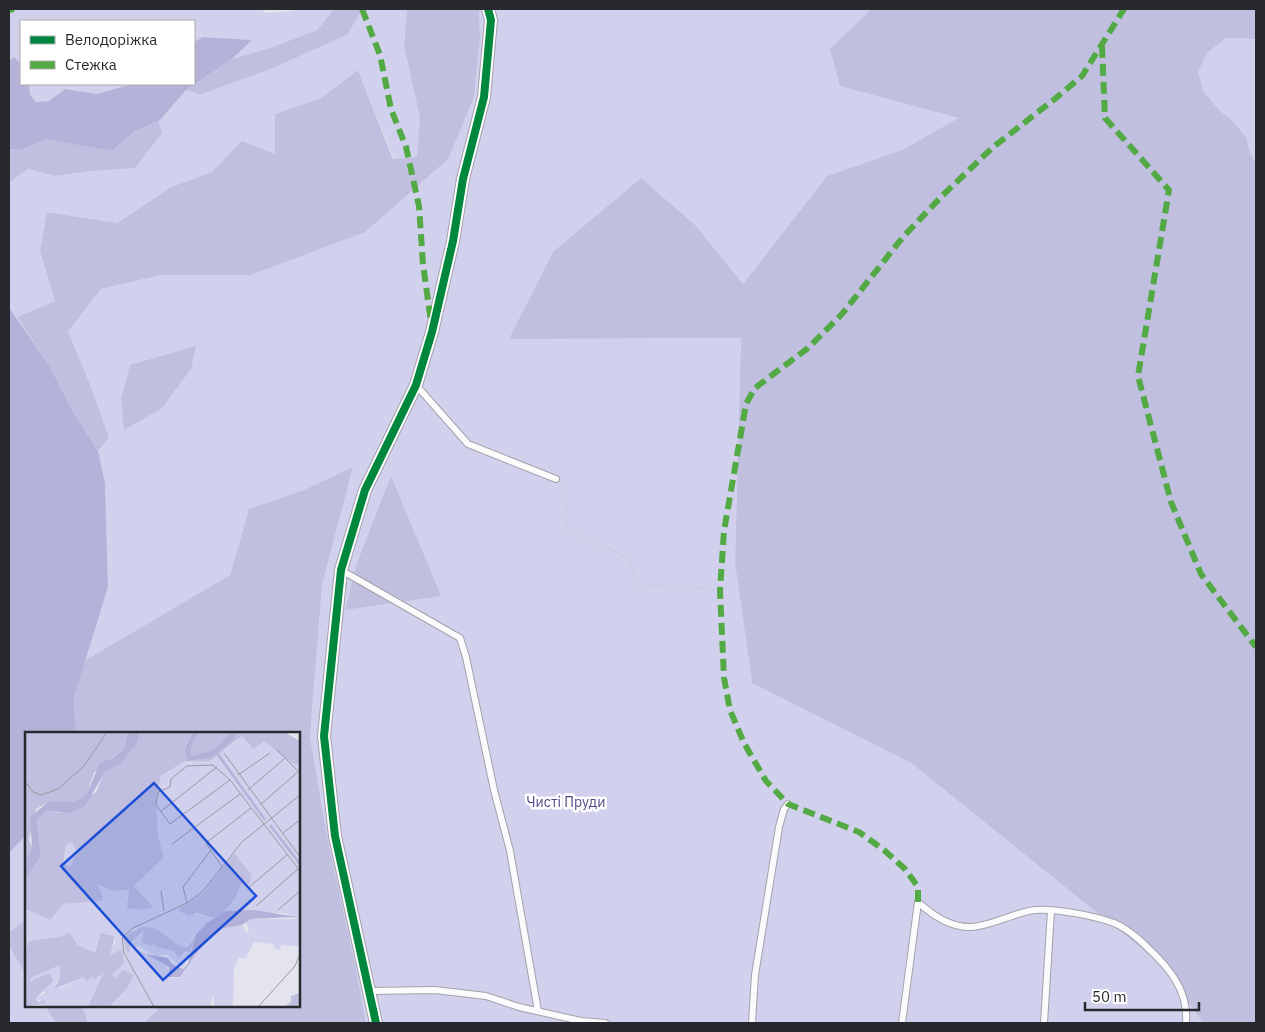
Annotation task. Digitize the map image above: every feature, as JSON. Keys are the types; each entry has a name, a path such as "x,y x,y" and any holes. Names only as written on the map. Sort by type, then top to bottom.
{"street":[{"path":"376,1023 335,836 324,736 341,570 365,490 416,385 434,323 453,241 464,179 484,97 491,20 488,9"}],"lane":[{"path":"416,385 468,444 556,479"},
{"path":"341,570 460,638 466,656 494,790 510,851 538,1011"},
{"path":"752,1023 755,975 779,827 784,809 788,804"},
{"path":"902,1023 918,902 930,914 952,924 972,927 1035,910 1073,913 1114,923 1135,937 1158,958 1180,984 1185,1003 1186,1023"},
{"path":"1044,1023 1051,911"},
{"path":"369,991 435,990 486,996 519,1007 582,1021 605,1023"}],"path":[{"path":"556,479 565,489 567,530 629,558 638,584 720,590"}],"green space":[{"path":"9,9 259,9 267,13 293,11 296,9 334,9 317,30 270,48 232,59 252,40 204,37 195,42 195,20 20,20 20,63 14,57 9,61"},
{"path":"363,9 407,9 404,46 420,118 418,157 394,159 358,70 321,98 275,114 275,154 242,142 212,172 171,187 117,223 47,212 40,251 55,301 17,317 9,307 9,183 28,169 55,176 90,171 162,133 159,121 186,90 200,95 273,68 347,35"},
{"name":"Чисті Пруди","path":"479,9 871,9 830,49 960,118 902,150 827,176 743,284 696,226 510,339 741,338 735,564 752,683 911,763 1162,965 1203,1023 366,1023 327,836 310,737 322,585 353,467 304,490 249,509 230,575 84,661 108,587 105,483 98,451 109,438 68,332 101,289 161,275 251,275 448,159 480,36"},
{"path":"1226,38 1256,39 1256,163 1250,154 1247,139 1234,122 1219,110 1204,92 1198,72 1207,53"},
{"path":"29,85 128,85 97,94 65,89 49,101 36,102 30,95"},
{"path":"25,836 25,921 9,932 9,853"},
{"path":"9,946 25,973 25,1007 46,1007 56,1023 9,1023"},
{"path":"82,1007 156,1007 157,1009 144,1023 87,1023 86,1015"}],"shaded area":[{"path":"334,9 363,9 347,35 273,68 200,95 186,90 232,59 270,48 317,30"},
{"path":"407,9 479,9 480,36 474,97 448,159 365,232 251,275 161,275 101,289 68,332 89,382 109,438 98,451 72,410 49,365 17,317 55,301 40,251 47,212 117,223 171,187 212,172 242,141 275,154 275,114 321,98 358,70 393,159 417,157 420,118 404,46"},
{"path":"871,9 1256,9 1256,39 1226,38 1207,53 1198,72 1204,92 1219,110 1234,122 1247,139 1250,154 1256,163 1256,1023 1203,1023 1162,965 911,763 752,683 735,564 741,338 509,339 553,252 641,178 696,226 743,284 827,176 902,150 959,118 840,86 830,49"},
{"path":"203,37 252,40 232,59 195,84 195,41"},
{"path":"14,57 20,63 20,85 29,85 30,95 36,102 49,101 65,89 97,94 128,85 193,85 186,90 159,121 135,131 112,151 46,139 21,150 9,149 9,61"},
{"path":"159,121 162,133 135,168 55,176 28,169 9,183 9,149 21,150 46,138 112,151 135,131"},
{"path":"9,307 49,365 72,410 98,451 105,483 108,587 74,697 76,732 25,732 25,836 9,853"},
{"path":"196,346 191,369 162,408 124,430 121,399 130,365"},
{"path":"353,467 322,585 310,737 327,836 366,1023 144,1023 157,1010 156,1007 300,1007 300,732 76,732 74,697 84,661 230,575 249,509 304,490"},
{"path":"391,476 441,596 345,610 357,563"},
{"path":"25,921 25,973 9,946 9,932"},
{"path":"46,1007 82,1007 86,1015 87,1023 56,1023"}],"marked path":[{"path":"9,10 14,9"},
{"path":"362,9 380,55 391,109 406,147 419,206 423,264 431,322"},
{"path":"918,902 918,887 905,869 884,850 859,832 788,804 766,781 744,743 730,710 724,678 720,590 724,531 746,404 755,388 808,348 842,314 903,237 942,196 992,148 1082,76 1124,9"},
{"path":"1102,46 1105,118 1169,190 1138,376 1171,502 1201,574 1256,647"}],"cycle path":[{"path":"376,1023 335,836 324,736 341,570 365,490 416,385 432,332 453,241 463,179 484,97 491,20 488,9"}]}
